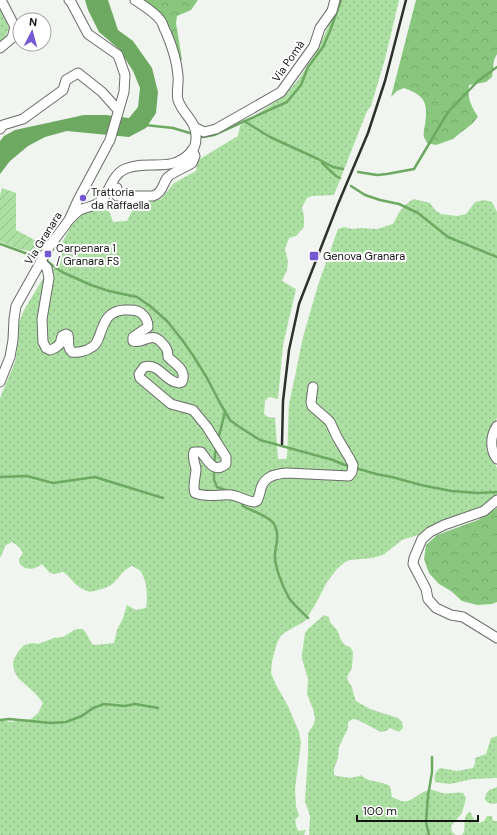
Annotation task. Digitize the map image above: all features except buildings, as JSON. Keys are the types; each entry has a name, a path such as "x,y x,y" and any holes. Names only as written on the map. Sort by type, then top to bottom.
{"street":[{"path":"0,48 12,38 14,27 1,0"},
{"name":"Via Granara","path":"0,382 10,357 16,306 49,247 69,220 110,140 124,92 125,75 118,55 88,34 69,0"},
{"path":"69,220 80,210 95,206 101,201 118,173 123,169 135,166 163,165 177,162 188,155 192,150 196,134 178,99 177,65 170,41 161,21 151,11 135,0"},
{"name":"Via Pomà","path":"196,134 216,129 281,92 314,46 320,28 332,11 335,0"},
{"path":"0,129 3,125 23,119 63,90 66,80 78,73 81,77 102,92 118,110"},
{"path":"117,188 117,196 158,195 162,190 167,177 192,163 195,156 192,150"},
{"path":"128,205 149,196"},
{"path":"41,262 47,268 49,278 42,318 43,342 46,348 50,350 55,348 60,344 62,336 66,334 69,337 68,348 72,352 77,352 92,347 98,340 106,321 112,313 116,310 134,310 139,312 147,319 148,326 134,337 133,341 137,342 150,338 159,340 168,351 168,357 184,373 182,382 180,383 168,379 157,369 151,366 144,367 139,374 140,378 171,404 193,410 207,427 226,457 226,464 221,468 215,468 201,452 194,452 193,457 196,474 193,487 195,493 204,495 230,495 254,502 257,501 264,482 273,475 349,476 352,472 353,465 350,458 343,448 330,422 312,406 310,402 313,387"},
{"path":"497,426 493,432 492,444 493,454 497,459"},
{"path":"497,500 484,511 444,525 430,532 422,539 413,564 426,589 428,599 436,608 450,615 463,617 497,638"}],"shaded area":[{"path":"85,0 108,0 118,30 133,41 152,68 158,92 156,113 146,128 129,137 67,131 45,137 28,146 10,161 0,174 0,141 4,136 15,130 84,115 106,115 129,118 138,107 140,88 133,71 119,49 99,32 88,10"},
{"path":"339,0 399,0 385,59 371,106 367,111 334,195 312,196 307,198 302,207 304,227 296,236 289,238 285,249 288,261 287,270 282,281 296,289 283,345 278,399 269,397 265,401 264,414 268,417 275,418 278,459 286,459 287,456 289,404 303,337 319,282 338,229 344,227 352,229 377,229 393,224 404,207 414,199 430,203 435,210 441,214 457,216 466,214 475,202 484,200 492,202 497,212 497,418 489,433 489,453 497,468 497,495 473,511 427,529 418,535 402,540 383,555 345,562 337,569 327,582 305,621 284,633 280,637 272,661 271,673 288,706 299,732 301,743 295,789 296,806 299,816 295,820 299,831 306,830 304,835 0,835 0,719 10,722 31,719 38,713 43,703 36,694 18,678 15,673 13,665 14,659 18,652 24,645 33,643 38,644 54,638 63,637 74,630 79,629 83,629 92,644 114,643 117,630 127,605 136,610 146,608 147,599 146,585 143,576 139,570 132,566 111,585 90,592 79,587 63,572 55,574 50,573 42,564 36,568 30,569 22,566 19,563 19,559 23,553 19,547 12,542 6,545 0,558 0,398 15,362 19,323 24,310 44,277 54,269 63,252 63,241 72,225 83,214 99,209 106,209 110,213 113,222 127,221 134,207 161,199 174,183 196,171 198,160 238,136 240,126 286,94 298,80 315,55"},
{"path":"0,8 9,28 5,38 0,41"},
{"path":"2,188 16,193 16,230 42,244 39,253 19,249 0,242 0,196"},
{"path":"324,615 329,617 330,622 337,630 341,640 345,645 350,647 353,652 352,668 347,677 356,701 370,709 398,718 402,722 403,728 399,732 390,728 381,732 358,720 353,719 348,722 348,728 339,747 334,775 351,778 361,775 364,778 386,784 390,786 392,797 401,801 409,801 426,791 431,790 440,793 463,793 466,798 462,813 451,826 452,832 456,835 309,835 310,816 305,801 308,733 314,724 315,719 307,694 308,679 302,654 305,633"},
{"path":"497,736 497,778 473,779 450,784 435,782 435,774 440,768 457,771 473,768 475,758 486,754 491,738"},
{"path":"497,787 497,803 489,803 485,800 487,792"},
{"path":"470,811 474,820 479,823 484,821 487,816 492,816 493,821 497,821 497,835 462,835 464,832 465,817"}],"green space":[{"path":"142,0 198,0 191,10 177,16 176,23 182,60 179,60 174,38 167,22 159,13"},
{"path":"416,0 497,0 497,54 494,60 492,77 486,82 469,85 470,102 478,117 472,124 453,139 436,145 427,143 424,137 426,111 424,101 421,97 404,88 397,91 391,97"},
{"path":"497,508 497,602 492,604 477,605 462,601 451,591 439,584 429,573 424,559 426,545 437,535 478,520"}],"waterway":[{"path":"145,125 173,128 203,137 214,135 287,102 301,85 308,67 323,47 341,0"},
{"path":"358,172 377,175 414,169 448,112 478,81 497,67"},
{"path":"244,121 270,137 333,167 343,169"},
{"path":"322,163 340,178"},
{"path":"351,186 365,195 399,204 418,213 448,237 497,257"},
{"path":"0,244 28,254 41,256"},
{"path":"45,259 62,272 91,285 109,291 137,297 150,306 167,321 183,341 207,378 230,420 260,440 333,460 376,474 421,485 451,491 478,493 497,492"},
{"path":"218,440 225,412"},
{"path":"214,464 216,447"},
{"path":"214,469 214,480 217,487 228,491"},
{"path":"0,477 27,476 53,483 95,477 163,498"},
{"path":"241,500 243,506 264,516 274,524 277,532 275,559 279,576 289,598 308,618"},
{"path":"0,720 9,719 51,723 66,722 82,716 93,708 104,704 125,706 135,704 158,708"},
{"path":"429,835 426,822 432,772 432,757"}],"railway":[{"path":"282,444 283,401 289,350 299,304 338,204 368,133 385,81 406,0"}],"place":[{"name":"Trattoria da Raffaella","path":"83,198"},
{"name":"Carpenara 1 / Granara FS","path":"48,254"},
{"name":"Genova Granara","path":"314,256"}]}
